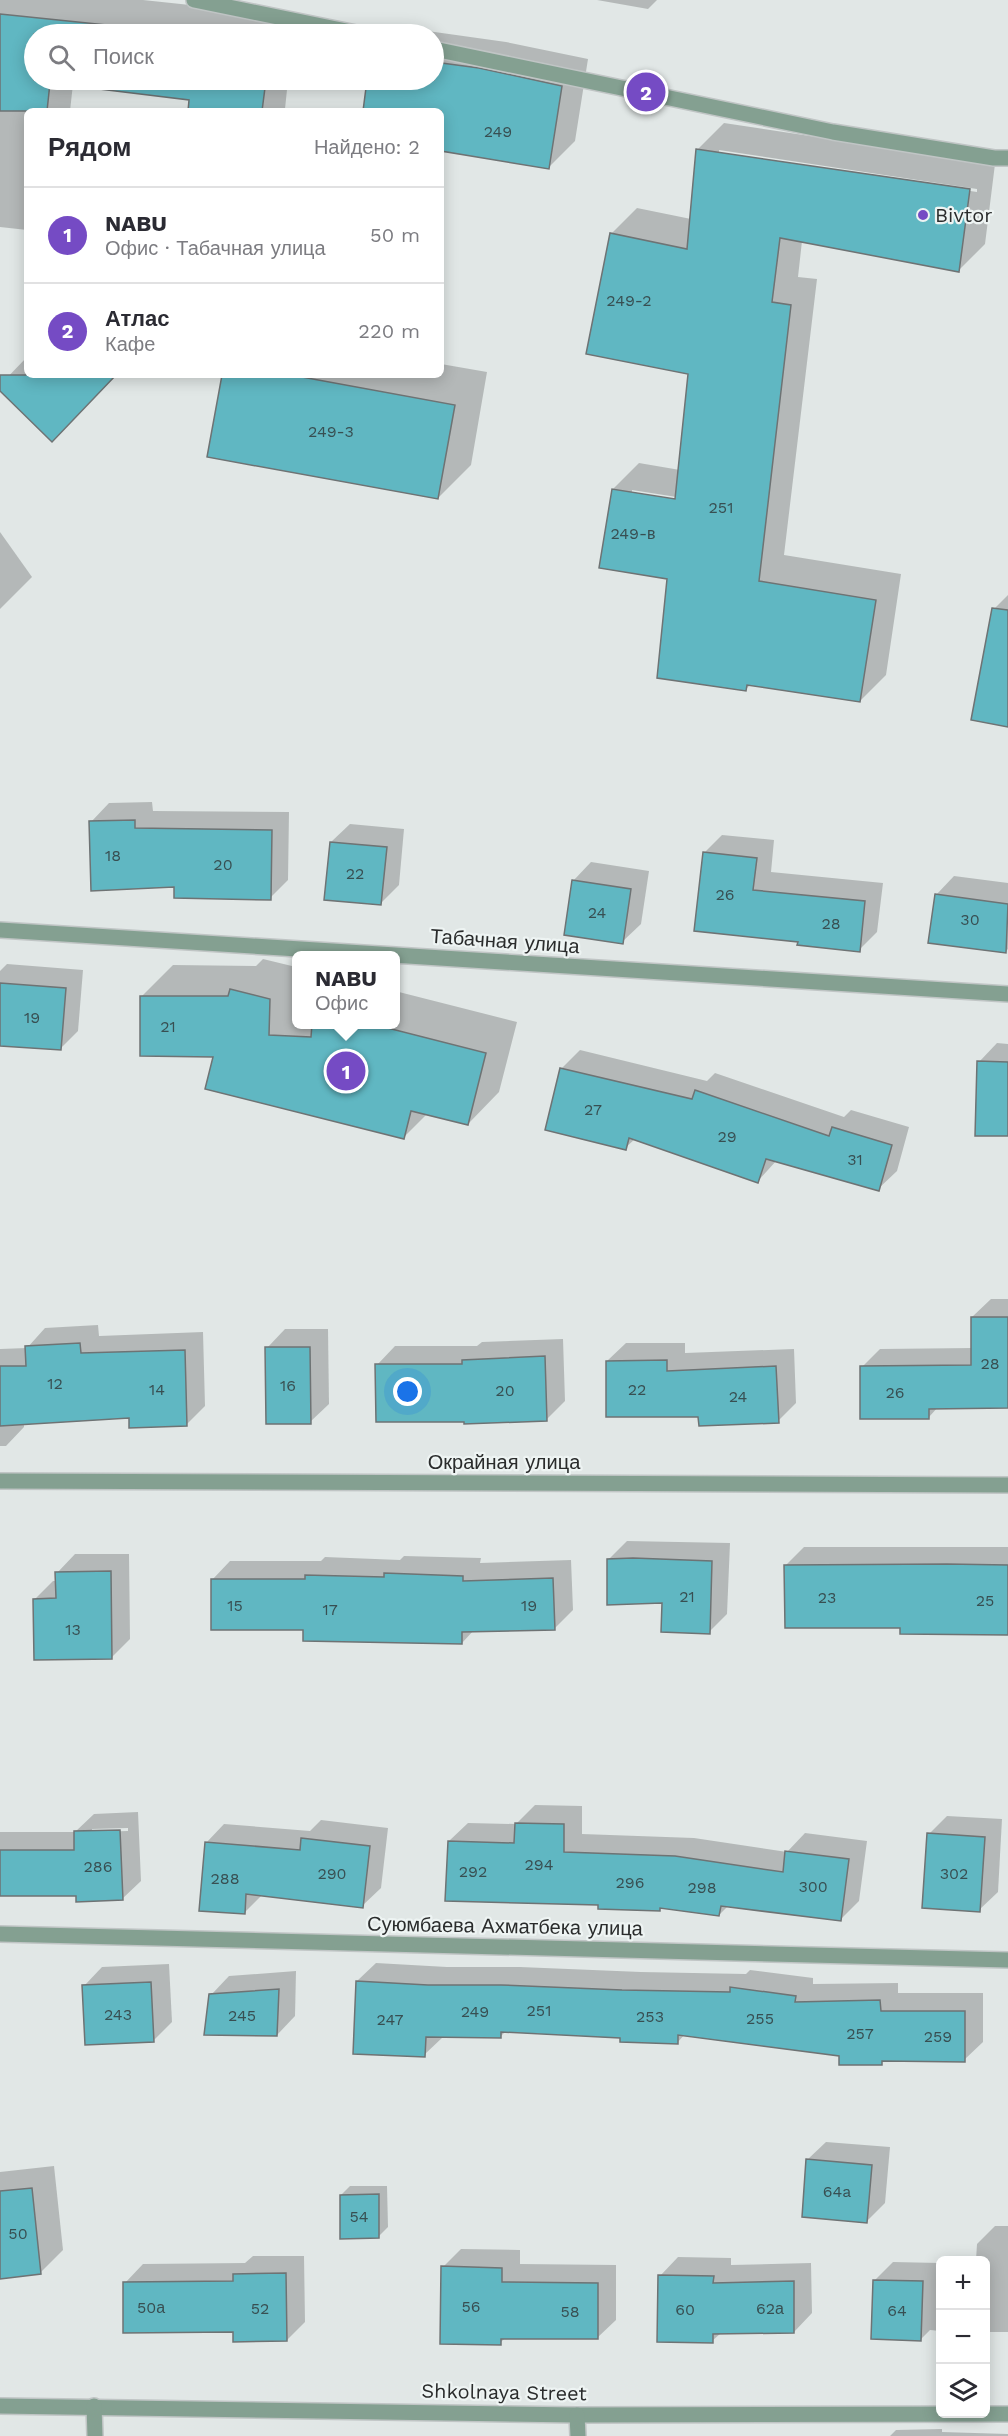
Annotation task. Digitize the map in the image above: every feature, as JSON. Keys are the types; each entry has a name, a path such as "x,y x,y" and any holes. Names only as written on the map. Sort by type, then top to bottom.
{"street":[{"path":"194,0 312,24"},
{"path":"444,52 833,132 1008,158"},
{"name":"Табачная улица","path":"0,930 331,951"},
{"name":"Табачная улица","path":"400,955 1008,994"},
{"name":"Окрайная улица","path":"0,1481 1008,1485"},
{"name":"Суюмбаева Ахматбека улица","path":"0,1934 1008,1960"},
{"name":"Shkolnaya Street","path":"0,2406 577,2415 1008,2414"},
{"path":"94,2406 95,2436"},
{"path":"577,2415 578,2436"}],"building":[{"path":"0,14 97,24 24,24 24,90 49,90 47,108 0,111"},
{"path":"444,63 479,68 562,86 549,169 444,152 444,108 363,108 366,90 444,90"},
{"path":"107,90 265,90 262,108 188,108 189,100"},
{"path":"696,149 970,189 959,272 780,238 772,302 791,305 759,581 876,600 860,702 747,685 746,691 657,678 667,579 599,568 612,489 675,499 688,374 586,354 610,233 687,249"},
{"path":"0,375 24,375 24,378 113,378 52,442 0,391"},
{"path":"221,378 307,378 455,405 438,499 207,457"},
{"path":"992,608 1008,610 1008,727 971,720"},
{"path":"135,820 135,828 272,830 271,900 174,898 174,887 91,891 89,821"},
{"path":"330,842 387,847 381,905 324,900"},
{"path":"703,852 757,858 753,890 865,901 860,952 797,945 798,942 694,931"},
{"path":"572,880 631,889 623,944 564,935"},
{"path":"935,894 1008,904 1006,953 928,943"},
{"path":"0,983 66,988 61,1050 0,1046"},
{"path":"230,989 270,999 269,1035 311,1037 312,1029 392,1029 486,1053 468,1125 411,1111 404,1139 205,1089 213,1057 140,1056 140,996 228,996"},
{"path":"977,1061 1008,1062 1008,1136 975,1136"},
{"path":"560,1068 692,1099 695,1090 829,1136 832,1127 892,1145 879,1191 766,1159 758,1183 629,1138 626,1150 545,1130"},
{"path":"971,1317 1008,1317 1008,1408 929,1409 929,1419 860,1419 860,1366 971,1365"},
{"path":"80,1343 81,1353 185,1350 187,1426 129,1428 129,1418 0,1426 0,1366 26,1366 25,1346"},
{"path":"265,1347 310,1347 311,1424 266,1424"},
{"path":"545,1356 547,1421 464,1424 464,1422 376,1422 375,1364 462,1364 462,1360"},
{"path":"667,1360 667,1371 776,1366 779,1423 699,1426 698,1417 606,1417 606,1361"},
{"path":"607,1559 712,1561 710,1634 661,1632 662,1603 607,1605"},
{"path":"784,1565 1008,1565 1008,1635 900,1634 900,1628 785,1628"},
{"path":"111,1571 112,1659 34,1660 33,1599 56,1598 55,1572"},
{"path":"384,1573 463,1576 463,1581 553,1578 555,1630 462,1632 462,1644 303,1641 303,1630 211,1630 211,1579 305,1579 305,1575 384,1577"},
{"path":"515,1823 564,1824 564,1852 675,1856 783,1872 785,1851 849,1859 841,1921 721,1906 719,1916 660,1908 660,1911 598,1909 598,1905 445,1901 448,1841 514,1843"},
{"path":"120,1830 123,1900 76,1902 76,1896 0,1896 0,1850 74,1850 74,1831"},
{"path":"927,1833 985,1837 980,1912 922,1908"},
{"path":"301,1838 370,1846 363,1908 246,1894 245,1914 199,1911 205,1842 300,1850"},
{"path":"356,1981 428,1985 730,1992 730,1987 796,1996 795,2002 880,2000 881,2011 965,2011 965,2062 882,2061 882,2065 839,2065 839,2056 678,2035 678,2044 620,2042 620,2038 501,2032 501,2038 426,2037 425,2057 353,2054"},
{"path":"151,1982 154,2042 85,2045 82,1985"},
{"path":"279,1989 277,2036 204,2035 209,1994"},
{"path":"806,2159 872,2165 867,2223 802,2217"},
{"path":"32,2188 41,2274 0,2279 0,2191"},
{"path":"379,2194 379,2238 340,2239 340,2195"},
{"path":"441,2266 502,2268 502,2282 598,2283 598,2339 501,2339 501,2345 440,2344"},
{"path":"286,2273 287,2341 233,2342 233,2332 123,2333 123,2282 233,2281 233,2274"},
{"path":"658,2275 714,2276 713,2283 794,2281 794,2333 713,2334 713,2343 657,2342"},
{"path":"873,2280 923,2281 921,2341 871,2339"}],"place":[{"name":"Атлас","path":"646,92"},
{"name":"Bivtor","path":"923,215"},
{"name":"NABU","path":"346,1071"}]}
